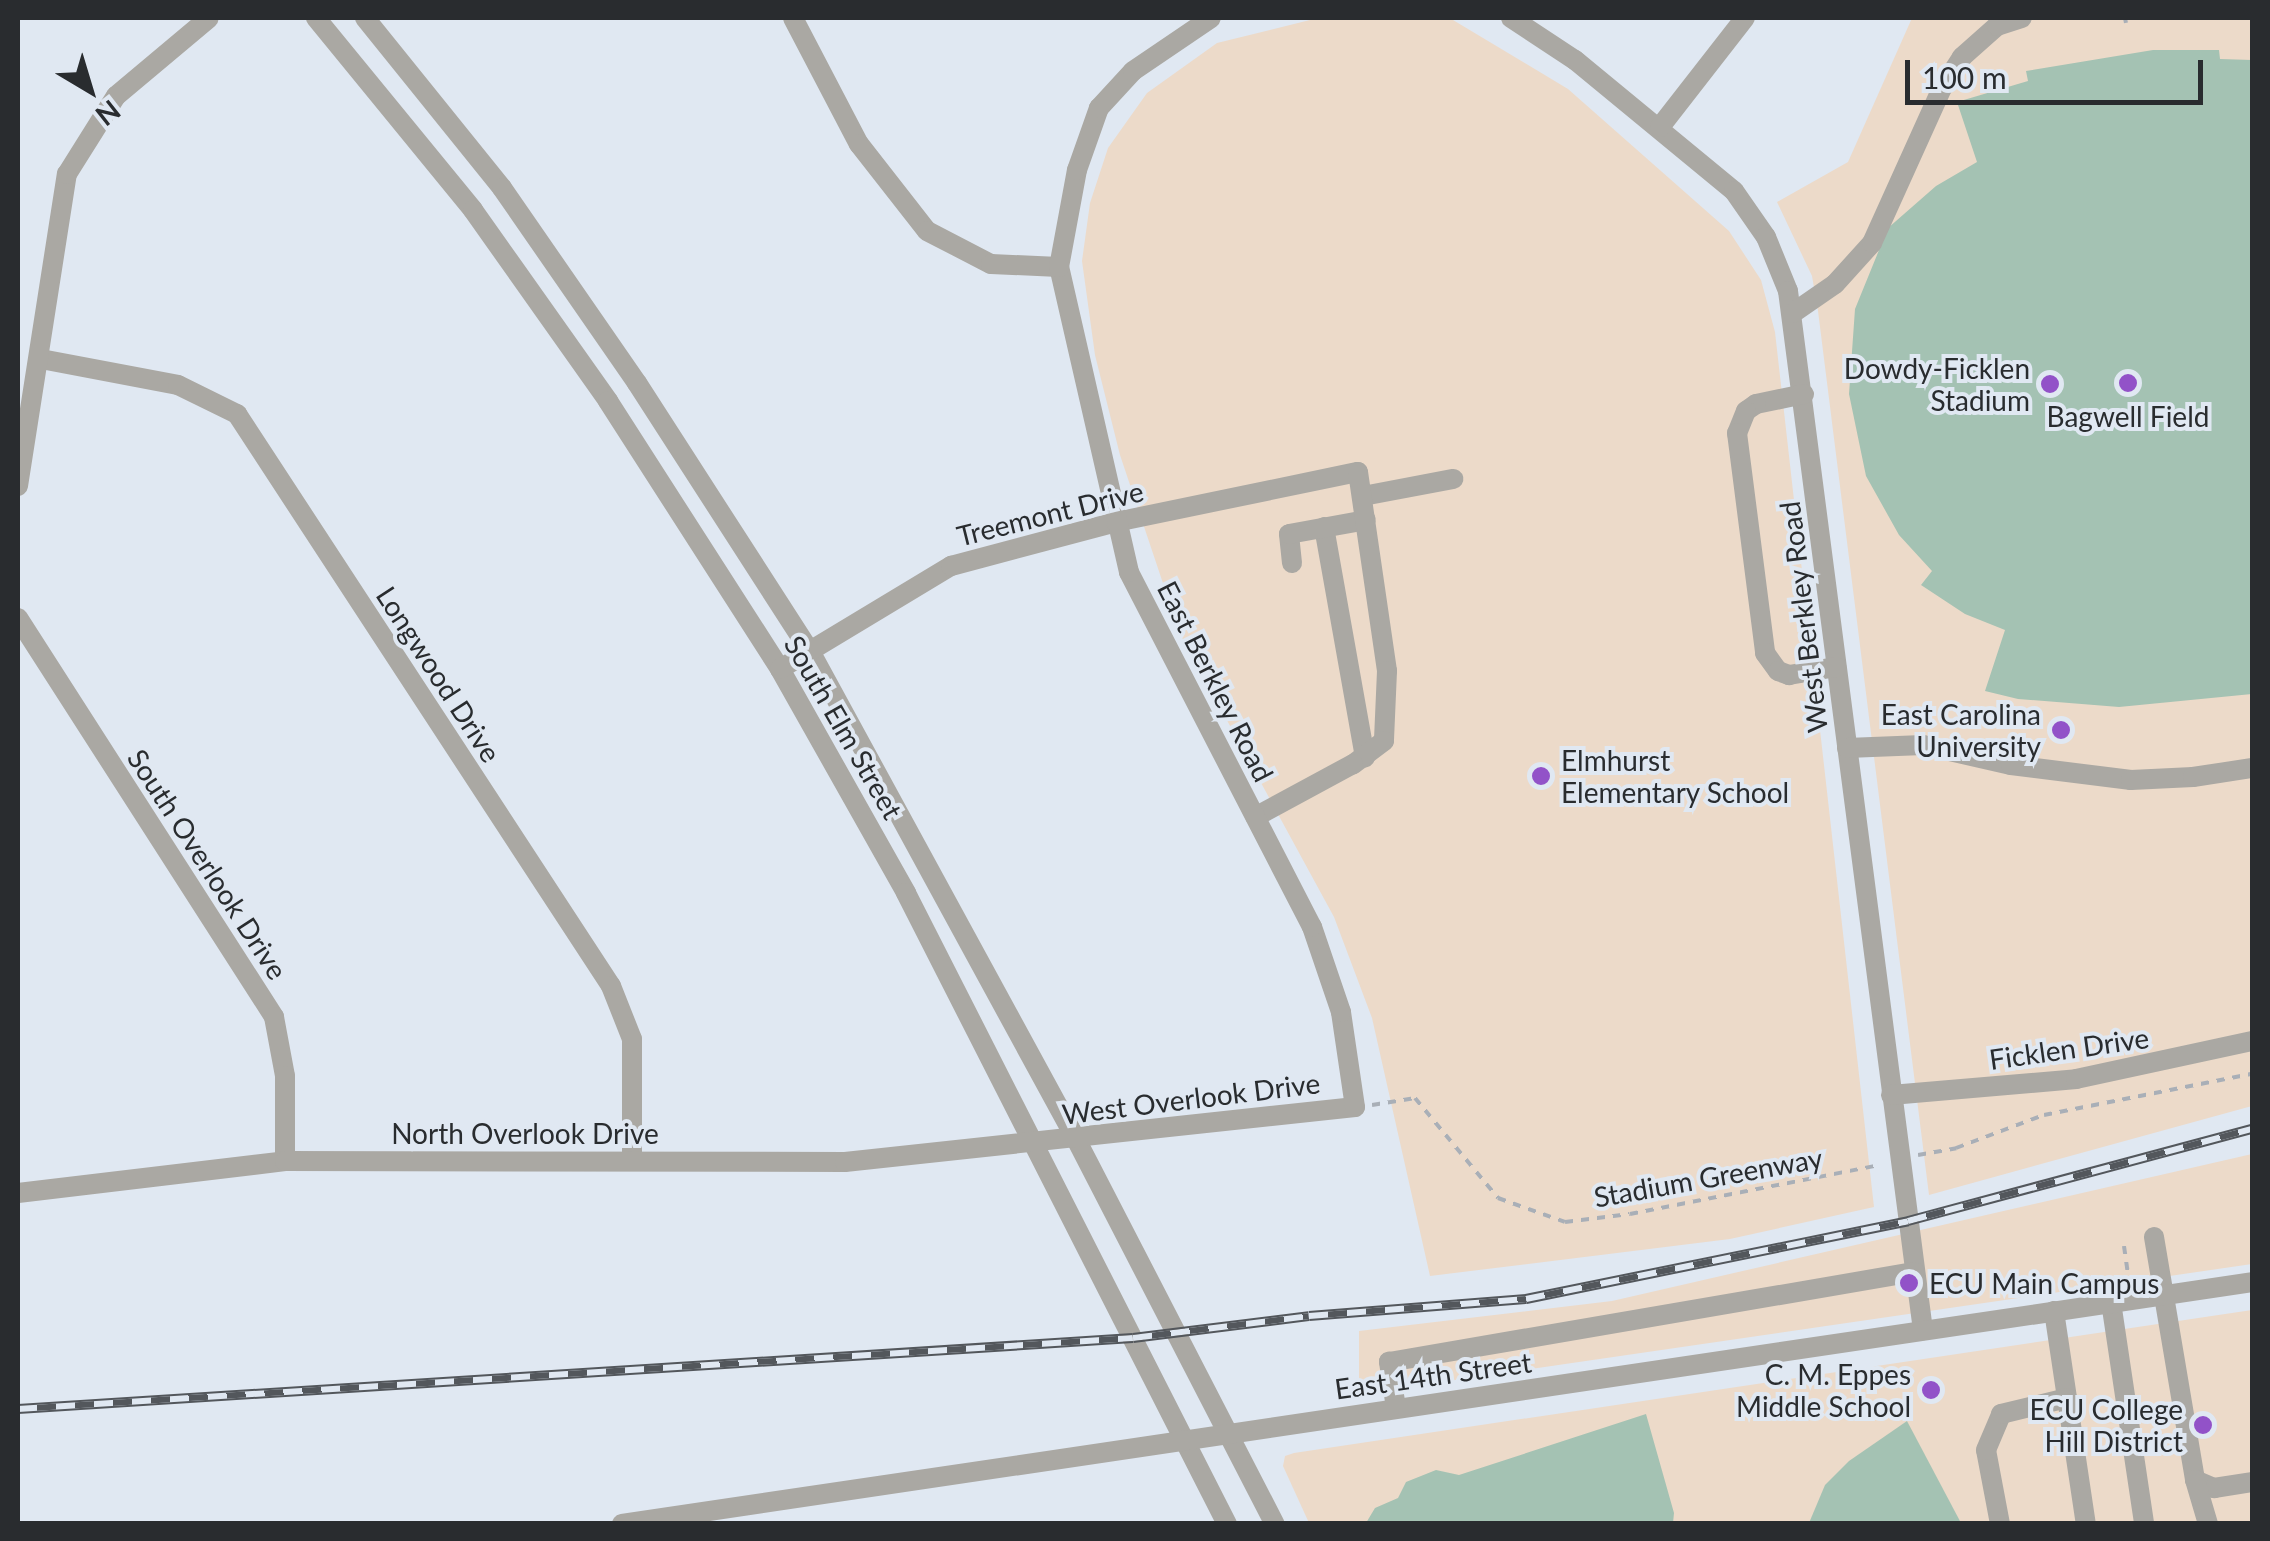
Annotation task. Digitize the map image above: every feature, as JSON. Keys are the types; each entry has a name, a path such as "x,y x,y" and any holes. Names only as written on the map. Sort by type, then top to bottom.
{"street":[{"path":"18,486 67,174 116,96 209,18"},
{"name":"South Elm Street","path":"316,18 473,210 608,401 780,669 906,894 1228,1524"},
{"name":"South Elm Street","path":"366,18 502,188 637,382 810,651 1076,1140 1275,1524"},
{"path":"794,18 860,144 928,231 992,264 1059,267 1077,170 1099,108 1133,71 1204,19"},
{"name":"West Berkley Road","path":"1511,18 1660,126 1734,191 1752,214 1780,268 1793,312 1923,1330"},
{"path":"1660,126 1745,18"},
{"path":"1793,312 1835,284 1872,242 1942,88 1962,57 1997,26 2022,18"},
{"path":"473,210 502,188"},
{"name":"East Berkley Road","path":"1059,267 1128,572 1312,927 1336,995 1355,1107"},
{"name":"Longwood Drive","path":"40,359 178,385 237,414 610,986 632,1039 632,1160"},
{"path":"608,401 637,382"},
{"path":"1804,394 1756,404 1746,412 1737,433 1765,653 1778,671 1789,675 1836,668"},
{"name":"Treemont Drive","path":"780,669 951,566 1116,522 1358,472 1362,496"},
{"path":"1255,817 1365,757 1384,740 1387,672 1362,496 1453,479"},
{"path":"1292,563 1289,534 1366,520"},
{"path":"1324,527 1365,757"},
{"name":"South Overlook Drive","path":"18,618 274,1017 285,1076 285,1162"},
{"path":"1847,748 1923,745 2011,765 2131,780 2193,778 2252,768"},
{"path":"906,894 936,878"},
{"name":"Ficklen Drive","path":"1892,1095 2076,1078 2252,1041"},
{"name":"West Overlook Drive","path":"1034,1144 1355,1107"},
{"name":"North Overlook Drive","path":"18,1193 285,1162 845,1162 1034,1144"},
{"path":"2154,1237 2195,1480 2208,1524"},
{"path":"1396,1408 1388,1362 1914,1272"},
{"name":"East 14th Street","path":"626,1523 1028,1460 1186,1442 2252,1282"},
{"path":"2111,1302 2144,1524"},
{"path":"2054,1311 2086,1524"},
{"path":"2000,1524 1986,1450 2001,1414 2067,1398"},
{"path":"2195,1480 2214,1488 2252,1482"}],"path":[{"path":"1922,1154 1956,1148 2044,1114 2252,1074"},
{"name":"Stadium Greenway","path":"1355,1107 1415,1098 1498,1198 1565,1222 1630,1214 1879,1165"}],"shaded area":[{"name":"East Carolina University","path":"1912,18 2252,18 2252,1106 1929,1195 1818,311 1812,276 1777,202 1848,162"},
{"name":"Elmhurst Elementary School","path":"1310,20 1453,20 1568,89 1729,231 1761,280 1775,332 1874,1207 1730,1239 1430,1276 1372,1018 1334,917 1180,634 1120,455 1095,355 1082,261 1090,203 1108,148 1147,93 1217,43"},
{"name":"ECU Main Campus","path":"2252,1154 2252,1264 1359,1394 1359,1331 1612,1301"},
{"name":"C. M. Eppes Middle School","path":"2252,1310 2252,1523 1309,1523 1283,1466 1285,1456 1294,1453"}],"green space":[{"name":"Dowdy-Ficklen Stadium","path":"2153,50 2219,50 2220,59 2252,60 2252,694 2119,707 2018,699 1985,691 2005,630 1965,614 1921,585 1932,571 1899,535 1866,476 1849,394 1855,309 1888,228 1936,186 1977,162 1957,102 2028,81 2026,71"},
{"path":"1646,1414 1674,1513 1673,1523 1366,1523 1375,1508 1398,1498 1406,1482 1436,1470 1459,1475"},
{"path":"1907,1421 1961,1523 1809,1523 1825,1485 1849,1461"}],"railway":[{"path":"18,1409 1133,1338 1309,1316 1526,1299 1908,1221 2252,1129"}],"place":[{"name":"Bagwell Field","path":"2128,383"},
{"name":"Dowdy-Ficklen Stadium","path":"2050,384"},
{"name":"East Carolina University","path":"2061,730"},
{"name":"Elmhurst Elementary School","path":"1541,776"},
{"name":"ECU Main Campus","path":"1909,1283"},
{"name":"C. M. Eppes Middle School","path":"1931,1390"},
{"name":"ECU College Hill District","path":"2203,1425"}]}
